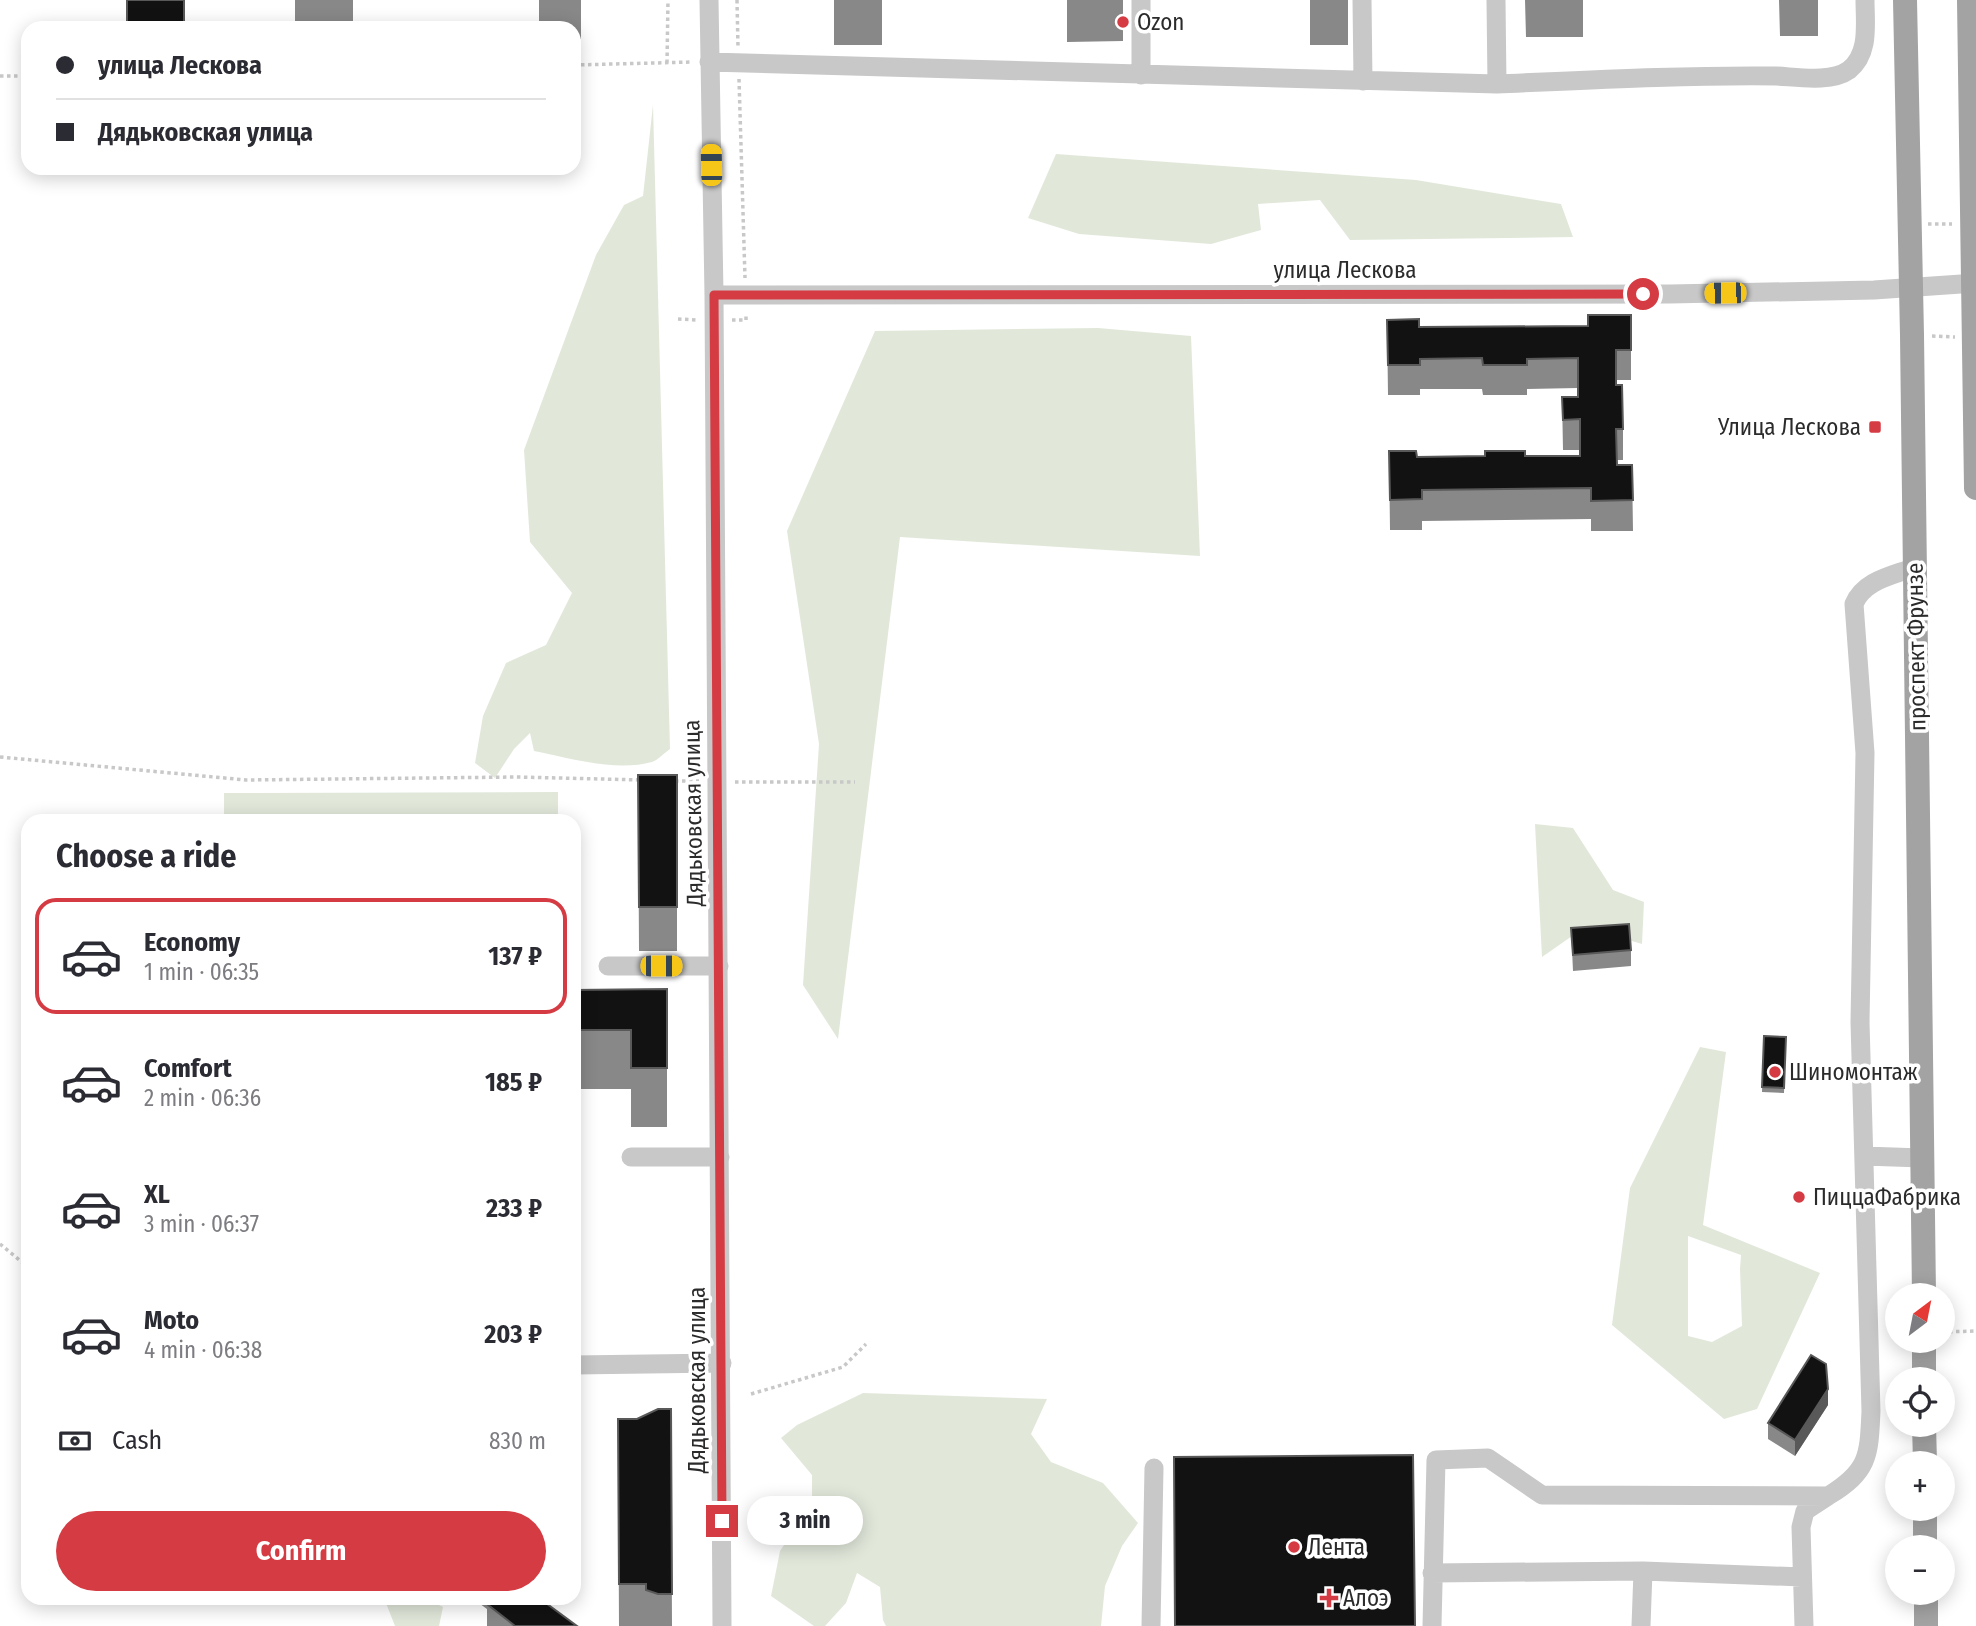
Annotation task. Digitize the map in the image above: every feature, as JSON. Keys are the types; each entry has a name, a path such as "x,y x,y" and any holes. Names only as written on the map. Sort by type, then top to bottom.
{"main road":[{"name":"проспект Фрунзе","path":"1905,0 1924,1283"},
{"path":"1969,0 1976,488"},
{"path":"1926,1605 1926,1626"}],"street":[{"name":"Дядьковская улица","path":"709,0 714,295 722,1626"},
{"path":"1141,75 1142,0"},
{"path":"1362,0 1363,81"},
{"path":"1496,0 1497,84"},
{"path":"709,62 1497,84 1727,76 1827,77 1847,71 1861,58 1865,38 1865,0"},
{"name":"улица Лескова","path":"714,295 1670,294 1874,290 1975,283"},
{"path":"1804,1626 1801,1527 1805,1511 1847,1484 1860,1470 1870,1447 1860,1023 1865,753 1854,604 1859,591 1915,567"},
{"path":"608,966 719,966"},
{"path":"1864,1156 1922,1158"},
{"path":"631,1157 720,1157"},
{"path":"581,1366 722,1363"},
{"path":"1432,1626 1436,1460 1488,1458 1542,1495 1828,1496"},
{"path":"1151,1626 1154,1468"},
{"path":"1432,1573 1643,1571 1802,1577"},
{"path":"1642,1626 1643,1571"}],"path":[{"path":"667,63 668,0"},
{"path":"737,0 746,320"},
{"path":"581,65 709,62"},
{"path":"0,76 21,76"},
{"path":"1910,225 1972,224"},
{"path":"1912,335 1974,338"},
{"path":"0,757 246,780 516,777 656,780"},
{"path":"670,780 855,782"},
{"path":"0,1244 21,1261"},
{"path":"1955,1332 1976,1331"},
{"path":"751,1394 842,1367 866,1344"}],"shaded area":[{"path":"653,105 670,749 652,762 608,765 534,751 530,733 514,749 495,778 475,763 483,716 506,663 546,645 572,593 530,542 524,450 596,255 624,205 643,196"},
{"path":"1056,154 1416,180 1561,204 1573,237 1350,240 1320,200 1258,204 1261,230 1211,244 1079,234 1028,218"},
{"path":"1098,328 1191,336 1200,556 900,537 838,1039 803,985 819,744 787,531 875,331"},
{"path":"558,792 558,814 224,814 224,793"},
{"path":"1535,824 1573,828 1613,890 1644,902 1642,944 1585,927 1542,957"},
{"path":"1700,1047 1726,1052 1703,1225 1820,1273 1757,1409 1724,1419 1612,1325 1630,1188","holes":["1688,1236 1741,1255 1742,1326 1712,1342 1688,1336"]},
{"path":"863,1393 1047,1399 1031,1434 1051,1462 1103,1483 1138,1523 1122,1546 1105,1586 1101,1626 886,1626 880,1587 857,1573 846,1603 825,1626 814,1626 771,1596 780,1551 812,1503 812,1475 781,1438 797,1425"},
{"path":"387,1605 443,1607 439,1626 395,1626"}],"building":[{"path":"127,0 184,0 184,21 127,21"},
{"path":"1588,315 1631,315 1631,350 1616,350 1616,385 1622,385 1623,429 1616,429 1617,465 1632,465 1633,500 1591,501 1591,488 1422,490 1422,499 1390,500 1389,451 1416,451 1417,457 1485,456 1485,451 1525,451 1525,456 1580,456 1580,419 1563,420 1562,397 1578,397 1578,358 1527,359 1527,365 1483,365 1482,358 1420,359 1420,365 1388,365 1387,320 1419,319 1419,327 1588,326"},
{"path":"638,775 677,775 677,907 639,907"},
{"path":"1629,924 1631,950 1573,955 1571,928"},
{"path":"667,989 667,1068 631,1068 631,1030 581,1030 581,990"},
{"path":"1764,1036 1786,1037 1784,1088 1762,1087"},
{"path":"1811,1355 1826,1364 1828,1389 1795,1440 1768,1423"},
{"path":"658,1409 671,1409 672,1594 658,1594 646,1590 646,1584 619,1584 618,1419 637,1419"},
{"name":"Лента","path":"1413,1455 1415,1626 1175,1626 1174,1457"},
{"path":"488,1605 548,1605 577,1626 515,1626"}],"place":[{"name":"Ozon","path":"1123,22"},
{"name":"Улица Лескова","path":"1875,427"},
{"name":"Шиномонтаж","path":"1775,1072"},
{"name":"ПиццаФабрика","path":"1799,1197"},
{"name":"Лента","path":"1294,1547"},
{"name":"Алоэ","path":"1329,1598"}],"route":[{"path":"722,1521 714,295 1643,294"}]}
